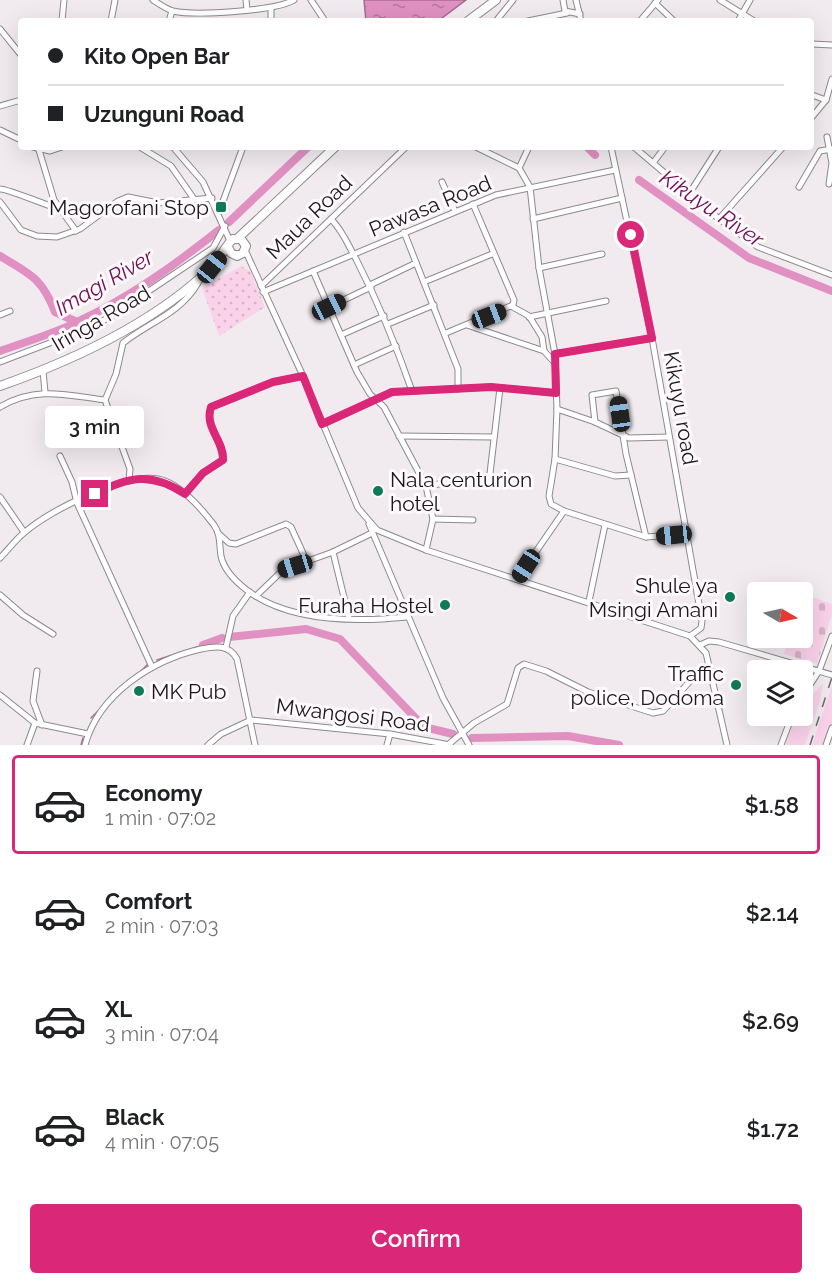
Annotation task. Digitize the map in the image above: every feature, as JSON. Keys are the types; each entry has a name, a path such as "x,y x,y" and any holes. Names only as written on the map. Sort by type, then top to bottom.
{"highway":[{"path":"472,18 496,0"},
{"path":"212,267 233,241 258,222 332,150"},
{"path":"212,267 245,248 258,222"},
{"path":"233,241 245,248"},
{"path":"233,241 236,255"},
{"name":"Iringa Road","path":"0,386 43,371 117,334 212,267"}],"street":[{"path":"62,18 64,0"},
{"path":"112,18 115,0"},
{"path":"153,0 172,11 218,12 271,8 294,0"},
{"path":"246,0 247,10"},
{"path":"311,0 323,18"},
{"path":"498,18 513,0"},
{"path":"576,0 581,18"},
{"path":"720,0 748,18"},
{"path":"739,18 750,0"},
{"path":"561,1 567,13"},
{"path":"643,18 656,2 671,18"},
{"path":"271,8 271,18"},
{"path":"170,18 172,11"},
{"path":"218,12 218,18"},
{"path":"543,18 567,13 581,18"},
{"path":"0,29 18,51"},
{"path":"814,44 832,45"},
{"path":"814,115 828,99 832,79"},
{"path":"0,106 18,100"},
{"path":"0,130 18,139"},
{"path":"827,137 832,163 829,184"},
{"path":"37,150 59,209 76,231"},
{"path":"145,150 171,166 194,199"},
{"path":"176,150 195,169 233,241"},
{"path":"219,212 242,150"},
{"name":"Maua Road","path":"262,289 403,150"},
{"path":"482,150 519,168 530,187 539,268 555,354 557,409 555,459 549,496 551,504 564,512 646,537 688,534"},
{"path":"519,168 528,150"},
{"name":"Kikuyu road","path":"612,150 652,338 688,534 702,621 699,630 690,636"},
{"path":"638,150 719,219 758,247 832,275"},
{"path":"653,163 662,150"},
{"path":"689,194 717,150"},
{"path":"719,219 780,150"},
{"path":"799,187 820,151 831,150"},
{"name":"Pawasa Road","path":"262,289 354,256 404,232 473,204 530,187 615,170"},
{"path":"442,182 455,211"},
{"path":"0,189 6,188 16,195 59,209"},
{"path":"0,202 21,230 28,234 57,237 76,231 101,216 118,201 128,197 158,203 212,198"},
{"path":"533,219 622,198"},
{"path":"446,333 511,306 514,300 492,254 473,204"},
{"path":"332,219 349,243 388,324 412,391"},
{"path":"0,362 89,328 110,317 213,248 225,226"},
{"path":"404,232 446,333 458,369 458,389"},
{"path":"245,248 303,376 358,508 367,520 387,536 690,636 700,645 712,671 727,745"},
{"path":"424,282 492,254"},
{"path":"539,268 602,254"},
{"path":"236,255 251,265"},
{"path":"329,307 416,262"},
{"path":"313,271 366,388 384,407 426,486 433,519 426,550"},
{"path":"129,480 129,466 105,400 116,374 123,343 181,304 194,290 202,275"},
{"path":"530,317 606,301"},
{"path":"388,324 434,305"},
{"path":"511,306 530,317 542,337 544,351"},
{"path":"0,315 10,311"},
{"path":"341,335 384,316"},
{"path":"467,325 544,351 555,363"},
{"path":"555,354 652,338"},
{"path":"354,365 396,346"},
{"path":"43,371 45,393"},
{"path":"185,494 203,473 223,460 222,451 208,420 211,407 273,382 303,376"},
{"path":"322,424 392,392 500,388 556,393"},
{"path":"426,486 452,482 486,484 490,478 500,388"},
{"path":"595,422 592,395 616,391 622,435 646,537"},
{"path":"0,407 15,399 45,393 105,400"},
{"path":"557,409 637,440 669,437"},
{"path":"399,436 494,437"},
{"path":"60,456 72,482 77,503 152,667"},
{"path":"555,459 615,476 631,475"},
{"path":"0,558 24,532 47,517 114,484 129,480 158,479 185,494 229,543 236,544 286,524 291,527 307,562"},
{"path":"0,496 24,532"},
{"path":"517,579 564,512"},
{"path":"433,519 473,520"},
{"path":"367,520 443,698 469,745"},
{"path":"589,601 605,525"},
{"path":"256,596 279,572 333,552 372,533"},
{"path":"219,534 220,554 225,568 250,592 279,607 303,613 349,618 407,617"},
{"path":"333,552 349,618"},
{"path":"226,647 232,615 250,592"},
{"path":"0,595 22,615 53,634"},
{"path":"813,680 832,636"},
{"path":"700,645 709,641 719,642 832,675"},
{"path":"85,745 88,734 105,707 152,667 188,652 226,647"},
{"path":"226,647 237,659 255,745"},
{"path":"450,745 462,733 507,704 518,668 524,664 546,671 588,692 653,713 663,711 691,680 712,671"},
{"path":"37,671 33,701 42,725"},
{"path":"0,696 35,723 88,734"},
{"path":"208,745 221,734 251,720"},
{"name":"Mwangosi Road","path":"251,720 390,734 450,745"},
{"path":"27,745 35,723"},
{"path":"782,745 789,726"},
{"path":"826,745 832,728"},
{"path":"387,745 390,734"}],"green space":[{"path":"241,266 250,271 265,307 219,336 202,288"},
{"path":"813,597 832,604 832,614 817,664 813,663 813,660 804,660 784,654 786,648 813,648"},
{"path":"823,683 813,722 813,694"},
{"path":"832,686 832,740 829,745 812,745"},
{"path":"793,726 811,726 805,745 786,745"}],"water":[{"path":"364,0 466,0 442,18 366,18"}],"waterway":[{"name":"Imagi River","path":"229,222 305,150"},
{"name":"Kikuyu River","path":"590,150 595,155"},
{"name":"Kikuyu River","path":"639,180 749,258 832,291"},
{"name":"Imagi River","path":"0,351 58,330 96,313 133,292 219,230"},
{"path":"0,256 40,284 55,312 77,322"},
{"path":"229,637 306,629 340,639 424,727 453,734"},
{"path":"203,645 222,638"},
{"path":"157,660 203,645"},
{"path":"140,672 147,665"},
{"path":"91,718 99,710"},
{"path":"472,738 568,736 619,745"},
{"path":"81,745 83,738"}],"railway":[{"path":"810,745 832,677"}],"place":[{"name":"Magorofani Stop","path":"221,207"},
{"name":"Nala centurion hotel","path":"378,491"},
{"name":"Shule ya Msingi Amani","path":"730,597"},
{"name":"Furaha Hostel","path":"445,605"},
{"name":"Traffic police, Dodoma","path":"736,685"},
{"name":"MK Pub","path":"139,691"}],"route":[{"path":"95,494 114,484 129,480 158,479 185,494 188,487 203,473 223,460 222,451 209,425 208,414 211,407 273,382 303,376 322,424 392,392 491,387 556,393 555,354 652,338 631,235"}]}
